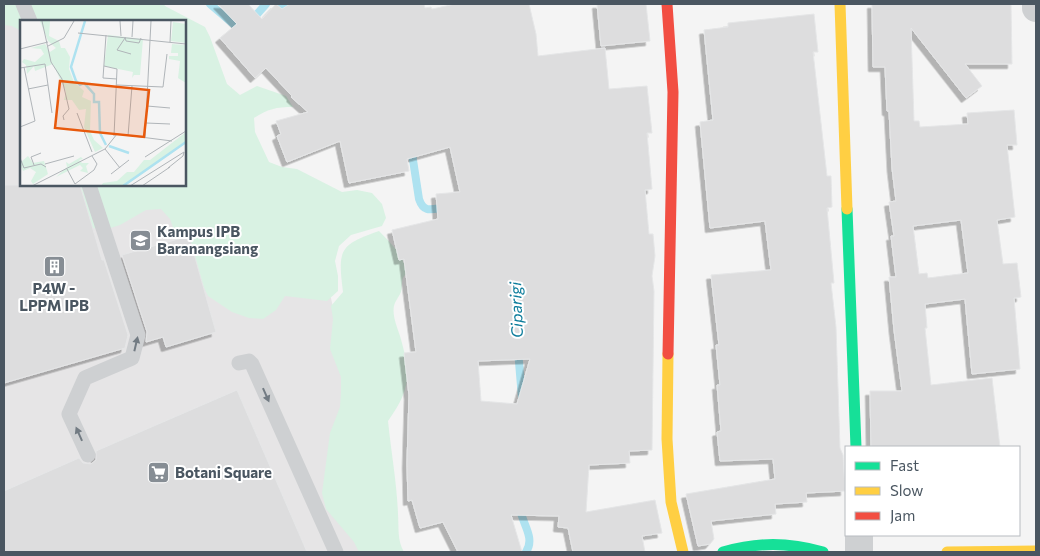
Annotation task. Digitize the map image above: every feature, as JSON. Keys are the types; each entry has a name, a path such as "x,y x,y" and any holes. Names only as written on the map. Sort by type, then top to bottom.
{"street":[{"path":"667,4 673,92 667,439 671,502 683,552"},
{"path":"840,4 856,446"},
{"path":"859,536 859,552"},
{"path":"723,552 742,546 784,543 823,552"},
{"path":"947,552 1036,551"}],"lane":[{"path":"23,4 30,20"},
{"path":"88,455 70,414 85,378 132,358 138,335 89,186"},
{"path":"239,363 249,361 252,364 336,552"}],"shaded area":[{"name":"Kampus IPB Baranangsiang","path":"4,4 20,20 20,186 186,186 186,141 331,298 346,372 366,552 4,552"}],"green space":[{"path":"4,4 164,4 205,27 227,84 240,95 257,86 286,96 293,107 272,109 254,118 255,132 269,162 282,167 297,169 342,192 357,190 372,193 382,204 386,218 382,226 351,235 339,246 335,261 338,291 327,301 285,296 276,310 263,319 249,318 232,312 208,296 185,243 175,233 170,219 161,209 146,210 120,225 107,229 77,227 58,186 186,186 186,20 20,20 20,30 12,26 4,25"},
{"path":"379,231 400,255 406,274 403,278 401,292 395,302 394,313 406,361 407,381 401,400 388,421 399,538 404,552 359,552 354,542 326,509 322,493 330,433 340,407 341,377 330,349 333,319 331,306 343,292 341,258 348,246 355,241"}],"building":[{"path":"218,4 248,4 262,19 276,4 282,9 290,4 424,4 425,8 431,7 432,9 455,4 529,4 536,34 538,56 605,48 609,89 647,86 652,133 647,133 652,189 645,190 649,234 653,234 655,256 652,276 654,291 652,450 629,451 630,463 589,465 586,512 655,500 662,533 642,536 645,552 573,552 568,528 558,527 559,516 511,515 522,552 458,552 443,522 420,528 412,500 408,501 409,395 404,353 416,352 404,259 399,260 392,230 438,219 436,194 460,192 450,147 407,159 409,171 349,183 340,141 287,162 277,136 281,134 276,121 308,112 291,97 266,68 255,78 220,38 237,24","holes":["530,359 517,404 481,401 478,361"]},
{"path":"597,4 646,4 650,41 601,46"},
{"path":"872,4 1011,4 1012,64 965,64 982,86 966,98 911,28 914,121 919,121 920,127 968,124 967,113 1014,110 1017,145 1007,145 1015,217 997,220 1003,264 1017,263 1021,297 1014,298 1020,369 972,374 965,299 925,304 927,328 925,328 931,385 992,378 1000,446 871,446 870,391 902,391 889,277 896,277 891,236 894,236 889,202 896,201 889,111 887,111 885,67 873,67","holes":["961,220 968,273 928,278 927,273 919,274 913,226"]},
{"path":"814,14 818,52 813,52 827,176 831,176 832,207 827,208 834,283 831,283 836,327 840,448 843,455 845,491 806,493 807,502 775,504 776,514 711,521 714,539 710,544 698,546 686,494 775,479 773,459 720,461 717,432 721,431 717,385 720,385 716,345 719,345 711,275 771,270 765,221 710,228 700,122 713,120 704,30 728,27 728,23"},
{"name":"P4W - LPPM IPB","path":"4,185 80,186 102,260 104,260 128,335 125,348 4,383"},
{"path":"189,236 216,332 166,347 163,337 146,342 147,332 122,255"},
{"name":"Botani Square","path":"237,390 307,552 4,552 4,491 79,458 83,463 91,464 96,460 96,451"}],"waterway":[{"name":"Ciparigi","path":"210,4 238,28 242,28"},
{"name":"Ciparigi","path":"251,21 266,4"},
{"name":"Ciparigi","path":"281,4 290,14"},
{"name":"Ciparigi","path":"411,147 421,204 426,209 446,207"},
{"name":"Ciparigi","path":"518,350 522,398"},
{"name":"Ciparigi","path":"520,507 529,535 529,546 526,552"}],"traffic: fast":[{"path":"847,209 856,446"},
{"path":"723,552 748,546 773,544 798,546 823,552"}],"traffic: slow":[{"path":"840,4 847,209"},
{"path":"668,354 667,439 671,502 683,552"},
{"path":"947,552 1036,551"}],"traffic: jam":[{"path":"667,4 673,92 668,354"}],"place":[{"name":"Kampus IPB Baranangsiang","path":"141,241"},
{"name":"P4W - LPPM IPB","path":"54,266"},
{"name":"Botani Square","path":"159,473"}]}
